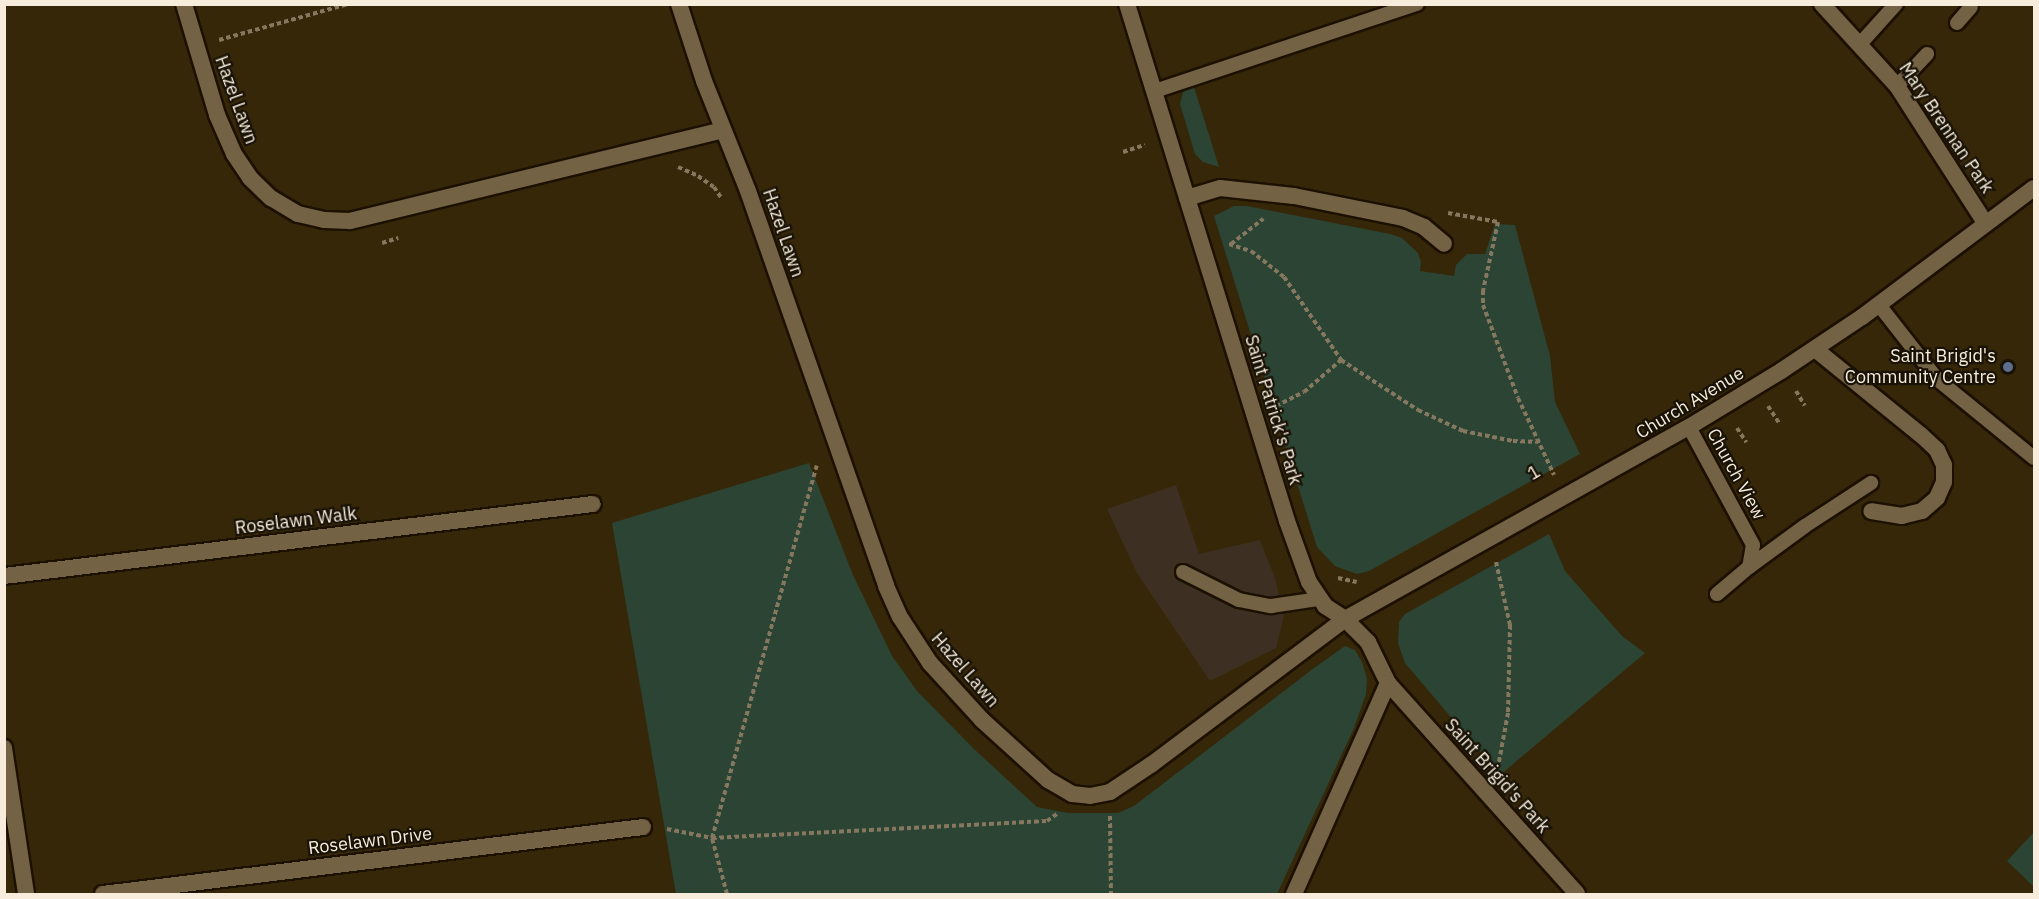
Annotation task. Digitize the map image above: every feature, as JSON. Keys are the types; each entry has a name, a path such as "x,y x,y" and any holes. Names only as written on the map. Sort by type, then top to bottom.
{"street":[{"name":"Hazel Lawn","path":"184,4 222,130 234,154 250,178 271,198 298,214 350,221 722,130"},
{"name":"Hazel Lawn","path":"679,4 722,130 748,191 886,586 900,617 930,663 976,713 1048,780 1072,794"},
{"name":"Saint Patrick's Park","path":"1128,4 1290,531 1309,582 1319,599 1345,620"},
{"name":"Mary Brennan Park","path":"1822,4 1898,86 1986,224"},
{"name":"Church Avenue","path":"1345,620 1689,428 1815,349 1879,305 2034,188"},
{"path":"1187,198 1220,189 1293,196 1403,218 1424,226 1444,244"},
{"path":"1815,349 1922,435 1937,450 1944,465 1944,482 1937,498 1922,511 1902,516 1871,511"},
{"name":"Roselawn Walk","path":"4,576 593,504"},
{"path":"1072,794 1089,796 1110,792 1189,737 1345,620"},
{"name":"Saint Brigid's Park","path":"1345,620 1368,642 1388,683 1576,894"},
{"path":"1293,894 1388,683"},
{"path":"4,748 8,800 26,894"},
{"name":"Roselawn Drive","path":"103,894 642,827"}],"lane":[{"path":"1155,91 1417,4"},
{"path":"1860,44 1896,4"},
{"path":"1957,23 1971,8"},
{"path":"1898,86 1927,54"},
{"path":"1879,305 1936,379 2034,458"},
{"name":"Church View","path":"1689,428 1747,529 1753,545 1749,567"},
{"path":"1717,594 1805,526 1871,483"},
{"path":"1183,572 1239,600 1271,606 1319,599"}],"path":[{"path":"196,46 348,4"},
{"path":"1123,152 1152,142"},
{"path":"668,167 676,167 698,176 714,187 726,205"},
{"path":"1441,212 1497,222 1482,304 1518,398 1555,477"},
{"path":"382,243 403,237"},
{"path":"1201,240 1251,251 1270,264 1284,277 1341,360 1418,410 1462,431 1513,441 1538,442"},
{"path":"1254,416 1304,392 1341,360"},
{"path":"1790,383 1805,406"},
{"path":"1765,400 1779,423"},
{"path":"1733,420 1746,442"},
{"path":"727,894 712,838 818,464 814,455"},
{"name":"1","path":"1547,482 1563,472"},
{"path":"1490,541 1505,592 1510,624 1510,658 1505,738 1490,797"},
{"path":"1330,573 1350,582 1363,583"},
{"path":"1110,792 1111,894"},
{"path":"642,827 681,830 712,838 1047,821 1064,809 1072,794"}],"shaded area":[{"path":"1176,485 1199,554 1260,540 1275,578 1284,616 1276,648 1210,681 1137,573 1107,509"}],"green space":[{"path":"1194,87 1219,167 1203,162 1195,154 1180,104 1183,92"},
{"path":"1234,206 1247,206 1390,234 1402,238 1418,253 1421,262 1420,271 1454,276 1456,265 1467,254 1485,254 1495,224 1515,225 1550,356 1555,402 1580,454 1369,571 1357,574 1335,566 1317,547 1214,216"},
{"path":"809,463 853,575 892,656 917,691 974,749 1037,807 1068,813 1118,813 1134,806 1345,646 1355,650 1362,662 1367,679 1366,694 1354,728 1277,894 676,894 612,523"},
{"path":"1549,534 1565,571 1622,636 1645,653 1500,775 1405,663 1398,643 1399,622 1405,614"},
{"path":"2034,832 2034,887 2007,861"}],"place":[{"name":"Saint Brigid's Community Centre","path":"2008,367"}]}
